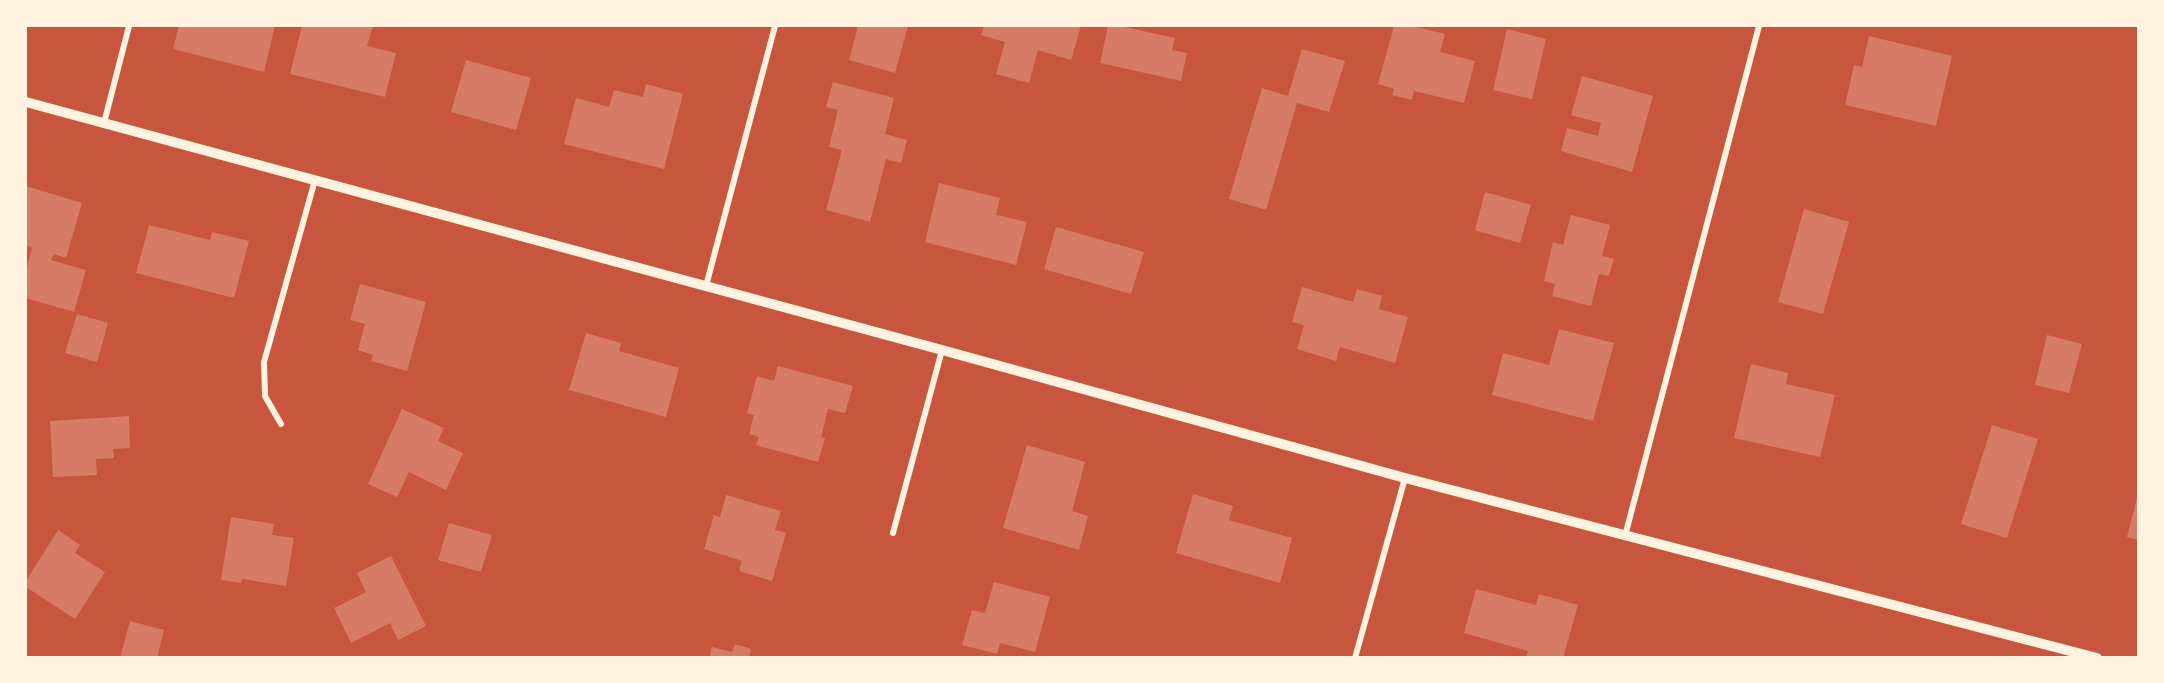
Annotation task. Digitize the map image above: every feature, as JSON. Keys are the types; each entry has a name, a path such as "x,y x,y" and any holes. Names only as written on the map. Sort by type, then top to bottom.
{"street":[{"path":"104,123 129,26"},
{"path":"706,286 775,26"},
{"path":"1624,537 1759,26"},
{"path":"26,102 1624,537 1667,546 2097,657"},
{"path":"281,424 265,396 264,362 315,180"},
{"path":"893,533 942,350"},
{"path":"1355,657 1405,478"}],"building":[{"path":"179,26 275,26 264,72 173,49"},
{"path":"302,26 373,26 367,46 396,53 385,97 290,74"},
{"path":"858,26 908,26 895,73 849,60"},
{"path":"984,26 1081,26 1071,60 1038,50 1029,83 996,74 1005,42 981,35"},
{"path":"1108,26 1120,26 1175,38 1172,50 1187,53 1181,81 1100,63"},
{"path":"1394,26 1413,26 1445,34 1440,52 1475,61 1464,103 1414,91 1412,100 1392,95 1394,89 1378,84"},
{"path":"1507,29 1546,39 1532,99 1493,90"},
{"path":"1869,36 1952,56 1936,126 1845,105 1854,65 1862,67"},
{"path":"1302,49 1345,61 1329,112 1297,103 1266,210 1229,199 1262,88 1288,96"},
{"path":"466,60 531,78 516,130 451,112"},
{"path":"1582,76 1653,96 1632,172 1561,151 1567,128 1598,136 1601,123 1571,115"},
{"path":"833,82 894,98 885,134 907,140 901,163 886,159 870,222 826,210 842,150 829,147 838,110 826,107"},
{"path":"646,84 683,94 664,169 564,144 576,98 609,107 614,90 643,97"},
{"path":"939,183 1000,198 996,215 1027,222 1016,265 925,242"},
{"path":"26,186 82,203 66,258 54,254 51,260 86,270 74,312 26,298 26,271 32,248 26,245"},
{"path":"1485,192 1531,205 1520,243 1475,230"},
{"path":"1804,209 1849,222 1823,314 1778,302"},
{"path":"1571,215 1610,225 1602,256 1614,259 1609,276 1599,274 1591,306 1552,296 1555,284 1544,281 1553,242 1563,245"},
{"path":"149,225 210,240 212,232 249,241 234,298 136,273"},
{"path":"1056,227 1144,252 1131,294 1044,269"},
{"path":"360,284 426,302 407,371 371,361 373,355 358,350 365,324 350,320"},
{"path":"1302,287 1353,302 1357,289 1382,296 1379,309 1408,317 1395,363 1340,347 1336,361 1297,349 1304,325 1292,322"},
{"path":"77,314 108,323 97,362 65,353"},
{"path":"1559,329 1614,343 1593,421 1492,395 1503,353 1549,365"},
{"path":"586,333 621,343 619,351 679,368 666,417 569,390"},
{"path":"2047,335 2082,344 2069,393 2035,385"},
{"path":"1751,364 1788,373 1786,384 1835,395 1820,457 1734,438"},
{"path":"778,366 853,386 845,413 828,409 821,437 825,438 818,462 756,445 759,437 749,434 754,415 747,413 757,376 774,381"},
{"path":"402,409 444,428 438,441 463,453 446,490 409,472 397,497 368,484"},
{"path":"129,416 130,448 113,449 114,458 96,459 97,475 53,477 50,421"},
{"path":"1992,425 2038,439 2007,538 1961,524"},
{"path":"1027,445 1085,462 1072,511 1088,516 1079,550 1003,528"},
{"path":"1193,494 1233,506 1229,520 1292,538 1280,583 1176,553"},
{"path":"2138,494 2138,540 2127,537"},
{"path":"726,495 781,511 775,530 786,533 772,581 739,571 742,561 704,549 714,515 720,517"},
{"path":"231,517 274,524 272,535 294,538 286,586 242,579 241,583 221,580"},
{"path":"449,523 492,535 481,572 438,560"},
{"path":"58,530 80,545 75,553 105,572 75,619 26,587 26,581"},
{"path":"391,556 426,626 398,640 390,623 351,643 334,608 366,592 357,573"},
{"path":"994,582 1050,597 1035,652 1000,643 997,654 962,645 972,610 985,613"},
{"path":"1476,589 1536,605 1539,594 1578,605 1563,658 1526,658 1528,651 1464,633"},
{"path":"130,621 164,630 157,658 120,658"},
{"path":"735,644 751,649 749,658 709,658 712,647 732,652"}]}
